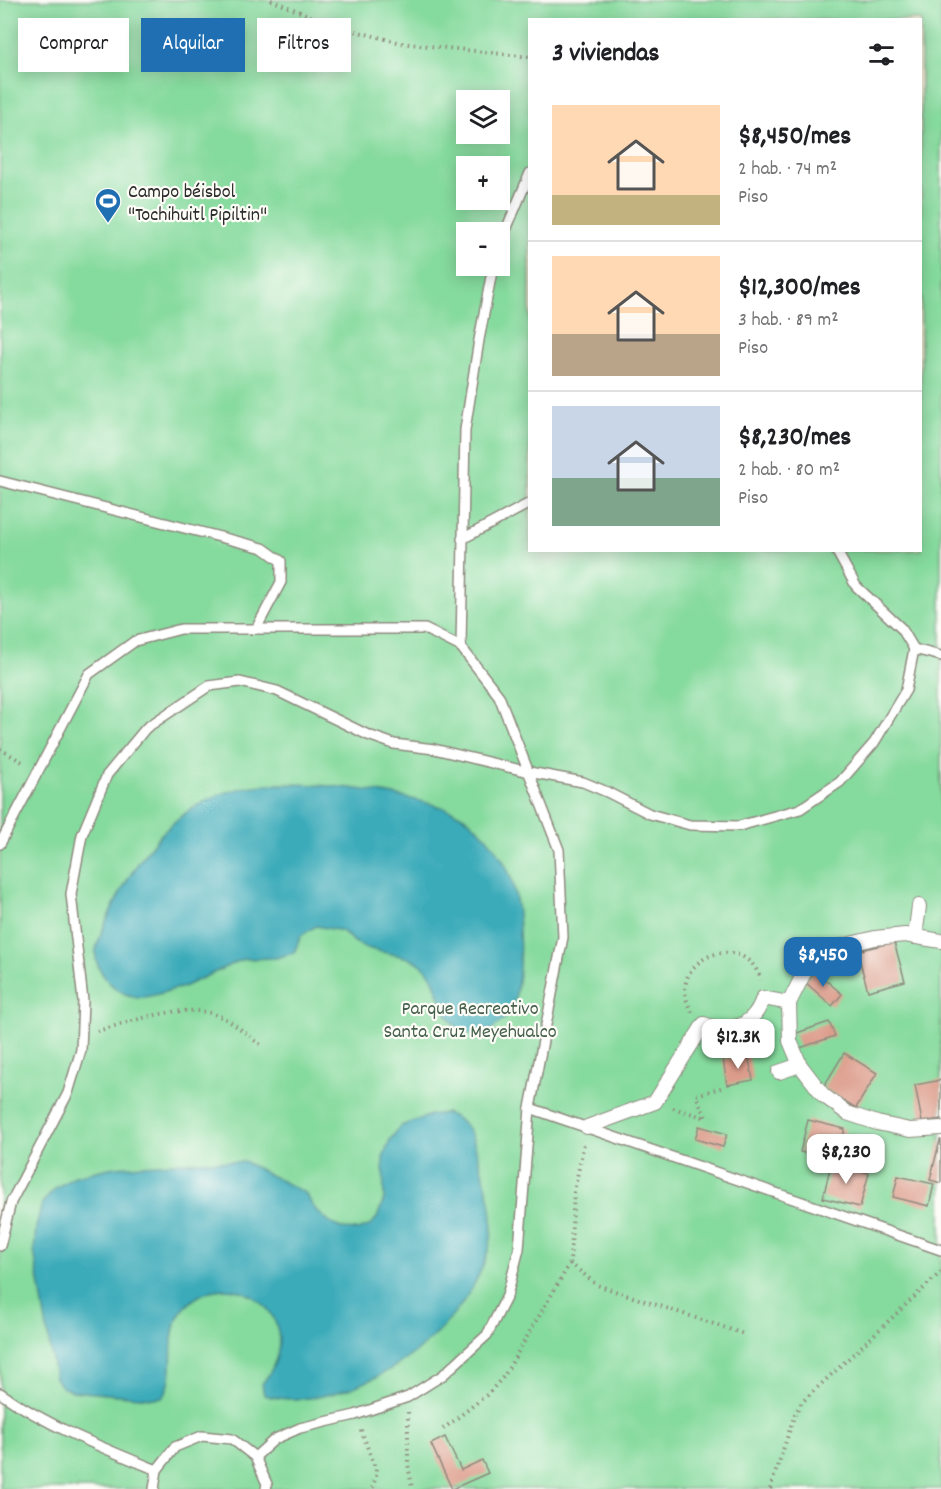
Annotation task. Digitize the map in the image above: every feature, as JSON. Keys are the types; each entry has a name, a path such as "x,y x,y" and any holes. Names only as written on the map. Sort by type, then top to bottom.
{"street":[{"path":"915,937 919,906"},
{"path":"941,941 905,935 876,938 842,946 807,968 789,1003 790,1041 800,1065 823,1095 847,1113 910,1130 941,1128"},
{"path":"587,1127 655,1102 704,1024 720,1029 740,1026 755,1015 763,998 789,1003"},
{"path":"740,1026 746,1050"},
{"path":"779,1072 800,1065"}],"lane":[{"path":"509,222 528,177"},
{"path":"461,647 465,430 491,276"},
{"path":"0,481 263,548 281,561 281,582 256,629"},
{"path":"462,539 528,503"},
{"path":"0,1246 11,1202 68,1093 81,1050 83,1001 71,894 82,835 107,776 146,728 209,686 240,682 277,691 368,735 394,744 434,749 529,772 583,782 650,814 690,825 739,826 800,809 840,782 874,743 906,690 914,649 902,629 856,586 837,552"},
{"path":"0,844 89,674 135,641 181,629 425,629 461,647 499,696 559,850 563,937 530,1108 519,1249 507,1296 487,1335 443,1375 408,1397 355,1415 300,1428 275,1439 255,1457"},
{"path":"914,649 941,656"},
{"path":"530,1108 941,1250"},
{"path":"0,1393 80,1438 157,1470"},
{"path":"154,1489 157,1470 175,1447 202,1436 232,1439 255,1457 267,1489"}],"path":[{"path":"272,0 332,25 401,43 528,57"},
{"path":"0,749 38,772"},
{"path":"704,1024 689,1006 686,983 697,963 707,956 718,952 730,952 752,963 759,972 763,985 763,998"},
{"path":"82,1035 165,1013 194,1011 219,1016 261,1045"},
{"path":"655,1102 706,1118 696,1095 724,1087"},
{"path":"443,1429 488,1394 504,1376 570,1263 574,1192 587,1127"},
{"path":"570,1263 597,1286 744,1334"},
{"path":"770,1489 801,1402 941,1272"},
{"path":"408,1397 408,1463 412,1489"},
{"path":"355,1415 377,1473 372,1489"}],"green space":[{"name":"Parque Recreativo Santa Cruz Meyehualco","path":"0,0 941,0 941,1489 0,1489"}],"water":[{"path":"281,784 350,788 420,801 458,814 483,833 498,853 510,875 517,904 520,943 518,981 511,1010 505,1019 485,1033 472,1034 463,1031 449,1019 430,974 416,961 372,950 351,940 343,931 316,926 301,936 294,953 276,958 243,959 181,988 148,997 137,997 124,993 109,982 97,961 96,949 99,939 126,881 155,841 179,818 214,797 246,787"},
{"path":"446,1113 462,1122 473,1139 492,1215 491,1237 479,1274 464,1300 425,1344 402,1362 350,1389 322,1396 293,1399 264,1395 262,1384 276,1359 279,1336 272,1316 259,1301 242,1292 222,1289 201,1295 183,1310 177,1320 173,1330 168,1387 163,1397 72,1391 61,1387 55,1378 34,1251 36,1227 42,1203 56,1188 75,1176 114,1167 201,1161 245,1162 305,1193 315,1209 330,1223 343,1229 357,1230 369,1226 377,1218 384,1199 383,1157 390,1140 401,1126 431,1115"}],"building":[{"path":"894,942 905,981 868,991 857,951"},
{"path":"814,970 842,994 832,1006 804,981"},
{"path":"829,1022 835,1036 800,1048 794,1034"},
{"path":"844,1053 877,1073 856,1108 823,1088"},
{"path":"748,1054 753,1080 727,1085 723,1059"},
{"path":"941,1080 941,1119 922,1122 915,1085"},
{"path":"808,1120 845,1129 837,1161 800,1152"},
{"path":"699,1126 727,1134 723,1147 695,1139"},
{"path":"941,1140 941,1183 930,1180"},
{"path":"831,1164 869,1173 860,1207 823,1198"},
{"path":"898,1176 934,1184 929,1206 893,1197"},
{"path":"445,1437 461,1470 482,1460 488,1473 452,1489 431,1444"}],"place":[{"name":"Campo béisbol \"Tochihuitl Pipiltin\"","path":"108,224"}]}
